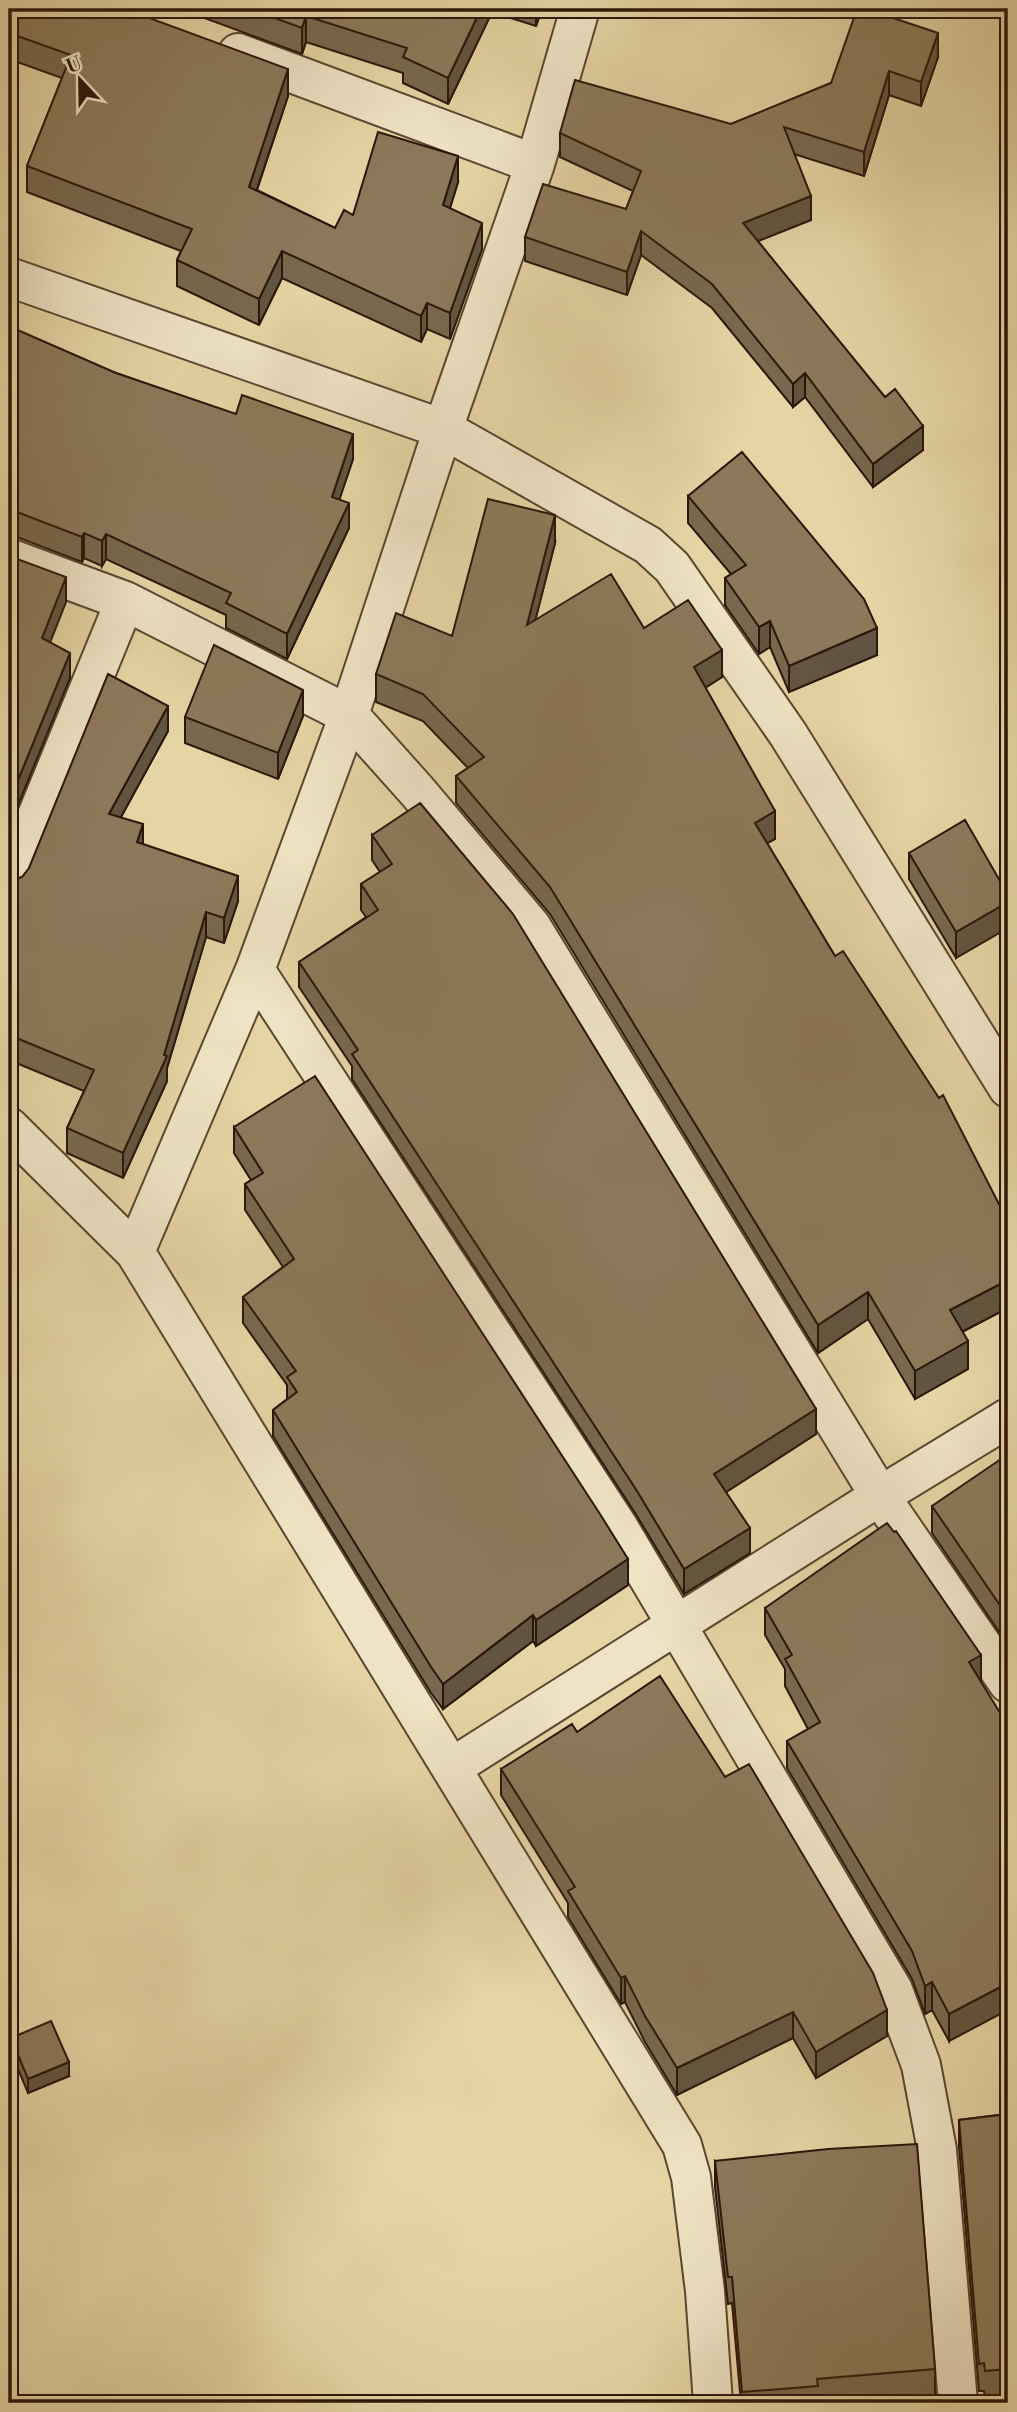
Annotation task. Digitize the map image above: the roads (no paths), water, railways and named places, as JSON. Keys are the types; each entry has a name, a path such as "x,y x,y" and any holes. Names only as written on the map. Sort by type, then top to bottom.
{"street":[{"path":"135,1252 255,971 349,715 443,429 536,164 580,9"},
{"path":"209,43 536,164"},
{"path":"9,277 443,429 648,545 672,567 788,734 1008,1088"},
{"path":"9,558 125,601 349,715 417,790 531,926 880,1496 1008,1683"},
{"path":"9,884 125,601"},
{"path":"255,971 611,1515 893,1990 921,2065 937,2150 958,2403"},
{"path":"9,1127 135,1252 682,2146 691,2177 705,2291 713,2403"},
{"path":"451,1768 676,1624 1008,1418"}]}
